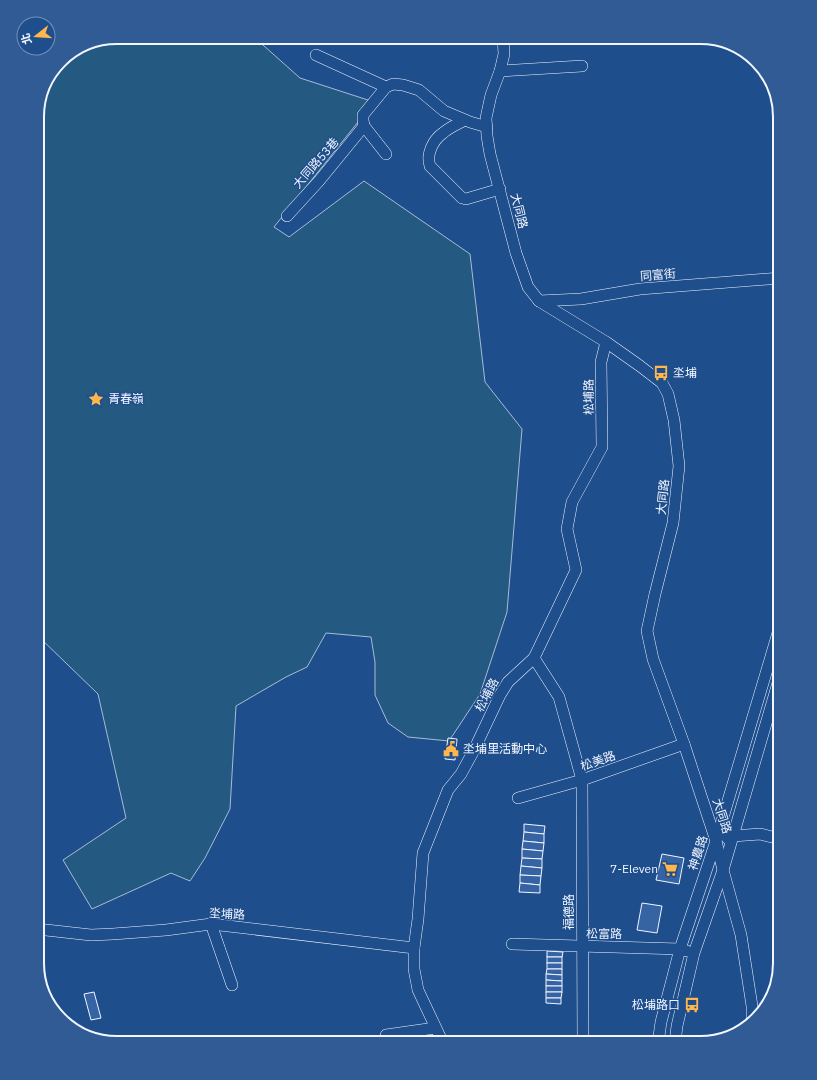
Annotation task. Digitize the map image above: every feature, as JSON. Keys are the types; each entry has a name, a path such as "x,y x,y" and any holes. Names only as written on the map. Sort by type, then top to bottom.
{"street":[{"name":"大同路","path":"503,44 504,54 500,71 491,95 486,118 487,136 490,154 516,253 528,287 539,301 606,342 640,366 662,383 668,394 674,420 679,466 673,523 647,631 653,659 684,744 716,840 741,935 752,1014"},
{"path":"316,55 386,87 393,84 403,85 419,90 444,111 466,120 487,126"},
{"path":"500,71 582,66"},
{"name":"大同路53巷","path":"287,216 320,181 364,126 362,120 363,116 386,87"},
{"path":"466,120 442,133 433,144 428,156 428,162 430,166 462,198 466,199 500,189"},
{"path":"364,126 386,154"},
{"name":"同富街","path":"539,301 581,299 640,289 773,279"},
{"name":"松埔路","path":"439,1036 418,990 414,969 414,948 418,920 423,854 448,790 461,774 500,695 508,682 534,658 576,570 567,529 572,502 602,447 601,362 606,342"},
{"name":"神農路","path":"659,1036 661,1022 680,949 716,840 773,649"},
{"name":"福德路","path":"534,658 559,697 582,780 583,1036"},
{"path":"676,1036 694,953 723,870 773,700"},
{"name":"松美路","path":"518,798 582,780 684,744"},
{"path":"716,840 733,836 760,834 773,837"},
{"path":"211,924 232,986"},
{"name":"坔埔路","path":"44,930 91,935 166,930 211,924 414,948"},
{"name":"松富路","path":"512,944 680,949 694,953"},
{"path":"386,1035 435,1028"}],"shaded area":[{"path":"262,44 300,78 374,102 274,227 289,237 364,181 470,254 485,382 522,429 507,612 480,694 449,741 408,737 388,723 375,695 375,662 371,637 326,633 307,667 286,677 236,706 230,809 205,858 190,881 171,873 92,909 63,860 126,818 98,694 44,642 44,112 46,98 54,80 65,65 76,56 103,45"}],"building":[{"name":"坔埔里活動中心","path":"448,738 457,739 455,760 445,759"},
{"path":"524,824 545,826 544,834 524,832"},
{"path":"524,832 544,834 544,843 523,841"},
{"path":"523,841 544,843 543,851 522,849"},
{"path":"522,849 543,851 542,859 522,858"},
{"name":"7-Eleven","path":"662,854 684,858 679,884 656,880"},
{"path":"522,858 542,859 542,868 521,866"},
{"path":"521,866 542,868 541,876 520,875"},
{"path":"520,875 541,876 540,885 520,883"},
{"path":"520,883 540,885 540,893 519,892"},
{"path":"642,903 662,906 657,933 637,930"},
{"path":"547,951 563,952 562,957 547,957"},
{"path":"547,957 562,957 562,963 547,963"},
{"path":"547,963 562,963 562,969 547,969"},
{"path":"547,969 562,969 562,975 546,974"},
{"path":"546,974 562,975 562,981 546,980"},
{"path":"546,980 562,981 562,986 546,986"},
{"path":"546,986 562,986 562,992 546,992"},
{"path":"94,992 101,1018 91,1020 84,994"},
{"path":"546,992 562,992 561,998 546,998"},
{"path":"546,998 561,998 561,1004 546,1003"}],"place":[{"name":"坔埔","path":"661,373"},
{"name":"青春嶺","path":"96,399"},
{"name":"坔埔里活動中心","path":"451,749"},
{"name":"7-Eleven","path":"670,869"},
{"name":"松埔路口","path":"692,1005"}]}
